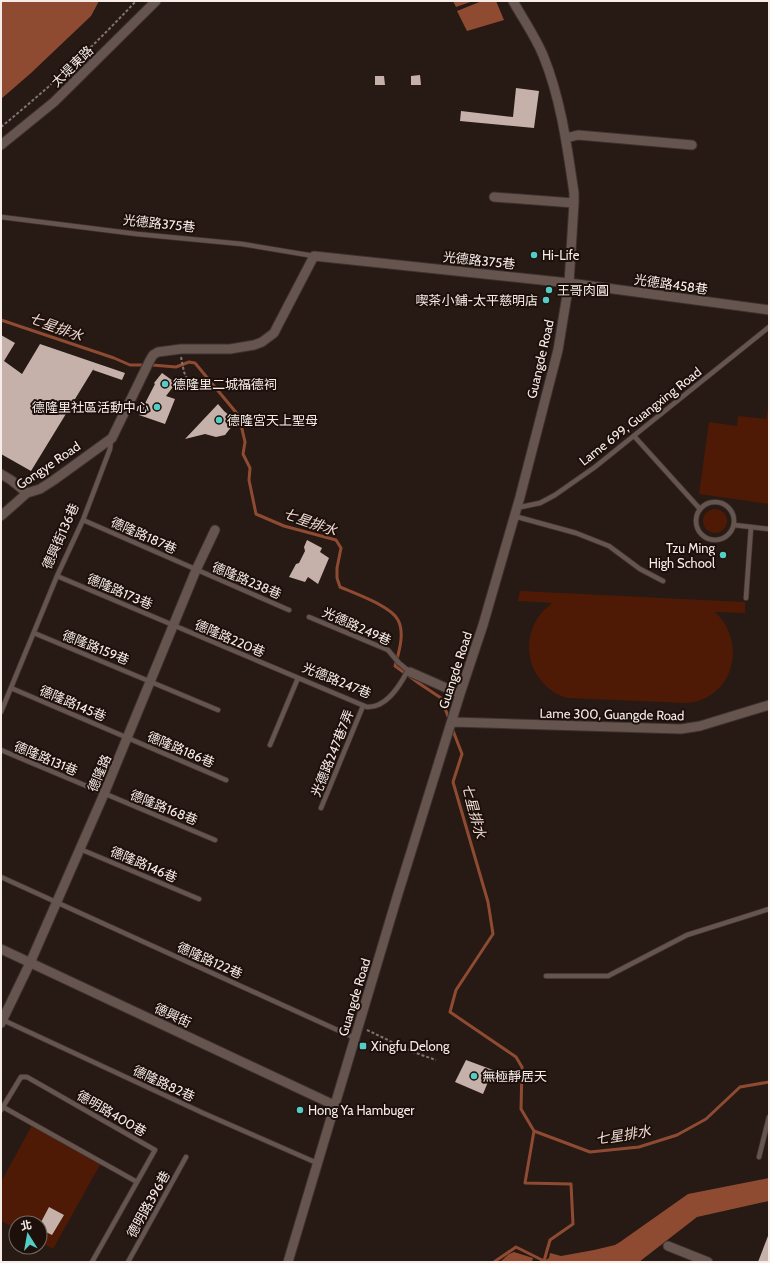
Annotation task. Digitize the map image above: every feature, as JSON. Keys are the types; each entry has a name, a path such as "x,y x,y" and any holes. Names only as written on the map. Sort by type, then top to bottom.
{"street":[{"name":"太堤東路","path":"1,145 54,102 156,1"},
{"name":"Guangde Road","path":"288,1262 334,1104 359,1026 445,739 452,722 483,625 558,350 569,283 574,203 566,138 547,67 534,37 513,1"},
{"path":"566,138 578,135 692,145"},
{"path":"494,197 574,203"},
{"name":"光德路375巷","path":"314,256 569,283"},
{"name":"德興街136巷","path":"112,438 153,355 158,352 181,349 230,349 254,346 262,342 274,332 314,256"},
{"name":"光德路458巷","path":"569,283 769,310"},
{"name":"Gongye Road","path":"1,516 27,493 40,489 54,480 112,438"},
{"path":"1,474 27,493"},
{"name":"德隆路","path":"2,1021 30,963 104,794 196,570 214,530"},
{"path":"409,672 460,694"},
{"name":"Lame 300, Guangde Road","path":"452,722 681,729 700,726 769,705"},
{"name":"德興街","path":"1,949 334,1104"},
{"path":"668,1246 708,1262"}],"lane":[{"name":"光德路375巷","path":"1,217 137,234 242,244 314,256"},
{"name":"Lame 699, Guangxing Road","path":"515,512 540,503 555,495 595,466 769,327"},
{"path":"634,436 700,509"},
{"name":"德興街136巷","path":"1,712 57,576 83,520 110,449 112,438"},
{"path":"711,502 718,502 724,504 732,513 734,525 732,531 723,539 710,540 700,533 696,521 697,515 700,509 711,502"},
{"path":"515,512 609,546 640,570 663,580"},
{"name":"德隆路187巷","path":"83,520 196,570"},
{"path":"734,525 769,529"},
{"path":"746,598 751,527"},
{"name":"德隆路238巷","path":"196,570 289,610"},
{"name":"德隆路173巷","path":"57,576 174,626"},
{"name":"光德路249巷","path":"309,617 388,650 409,672"},
{"name":"德隆路220巷","path":"174,626 278,670"},
{"name":"德隆路159巷","path":"34,633 218,710"},
{"name":"光德路247巷","path":"278,670 371,708 388,700 409,672"},
{"path":"270,745 298,678"},
{"name":"德隆路145巷","path":"11,688 127,738"},
{"name":"光德路247巷7弄","path":"321,808 363,706"},
{"name":"德隆路186巷","path":"127,738 226,780"},
{"name":"德隆路131巷","path":"1,750 104,794"},
{"name":"德隆路168巷","path":"104,794 215,840"},
{"name":"德隆路146巷","path":"80,849 199,899"},
{"name":"德隆路122巷","path":"1,876 56,903 355,1038"},
{"path":"546,976 608,976 687,935 769,909"},
{"name":"德隆路82巷","path":"2,1021 203,1113 317,1162"},
{"name":"德明路400巷","path":"2,1109 21,1077 27,1077 155,1150 92,1262"},
{"path":"2,1109 137,1182"},
{"path":"759,1157 769,1117"},
{"name":"德明路396巷","path":"128,1262 186,1157"}],"path":[{"path":"1,127 72,66 105,35 136,1"},
{"path":"181,355 184,372 189,383"},
{"path":"359,1026 414,1052 436,1060"}],"shaded area":[{"path":"1,1 99,1 91,16 31,73 1,99"},
{"path":"453,1 473,1 456,7"},
{"path":"482,1 496,1 504,20 467,31 457,11"},
{"path":"768,409 769,504 699,494 709,422 737,426 738,416 766,419"},
{"path":"715,509 720,510 726,516 726,526 720,532 715,533 710,532 704,526 703,521 704,516 710,510"},
{"path":"520,591 745,602 745,613 715,612 724,622 730,634 733,647 732,660 729,673 723,684 713,693 701,700 686,703 567,698 554,693 543,683 532,665 530,656 530,636 534,626 540,614 552,603 518,601"},
{"path":"32,1125 101,1163 53,1249 48,1246 48,1215 8,1215 8,1225 1,1221 1,1182"},
{"path":"769,1178 769,1201 697,1217 639,1262 542,1262 549,1258 550,1253 561,1256 615,1245 688,1194"},
{"path":"514,1252 533,1258 532,1262 500,1262 509,1254"}],"building":[{"path":"420,75 421,85 411,85 411,76"},
{"path":"375,76 384,76 385,85 375,85"},
{"path":"516,88 539,91 534,128 460,121 461,111 513,117"},
{"path":"1,335 15,343 4,361 22,374 40,344 125,373 122,380 93,370 94,368 31,471 1,454"},
{"name":"德隆里社區活動中心","path":"162,373 176,383 166,396 175,399 165,424 139,415 155,384 154,383"},
{"name":"德隆宮天上聖母","path":"218,404 236,421 225,435 216,437 205,434 185,439"},
{"path":"307,540 322,548 320,552 329,558 318,584 308,577 305,582 289,577 305,551 304,547"},
{"name":"無極靜居天","path":"466,1060 493,1070 483,1094 455,1082"},
{"path":"49,1207 64,1215 52,1235 48,1233 48,1215 45,1215"},
{"path":"768,1236 769,1262 758,1262"}],"waterway":[{"name":"七星排水","path":"1,320 114,358 130,365 176,367 189,362 195,363 239,416 245,442 243,454 250,468 249,480 256,514 284,526 336,540 341,548 337,568 337,578 340,587 372,600 394,615 398,620 401,631 400,649 395,666 441,698 449,719"},
{"name":"七星排水","path":"452,728 462,754 453,782 488,902 493,934 456,990 450,1012 516,1057 522,1067 521,1109 534,1131 590,1152 639,1147 677,1135 706,1119 740,1087 769,1082"},
{"path":"494,1262 516,1247 544,1261 550,1240 573,1224 571,1184 525,1183 534,1131"}],"place":[{"name":"Hi-Life","path":"534,255"},
{"name":"王哥肉圓","path":"549,290"},
{"name":"喫茶小鋪-太平慈明店","path":"546,300"},
{"name":"德隆里二城福德祠","path":"165,384"},
{"name":"德隆里社區活動中心","path":"157,407"},
{"name":"德隆宮天上聖母","path":"219,420"},
{"name":"Tzu Ming High School","path":"723,555"},
{"name":"Xingfu Delong","path":"363,1046"},
{"name":"無極靜居天","path":"474,1076"},
{"name":"Hong Ya Hambuger","path":"300,1110"}]}
